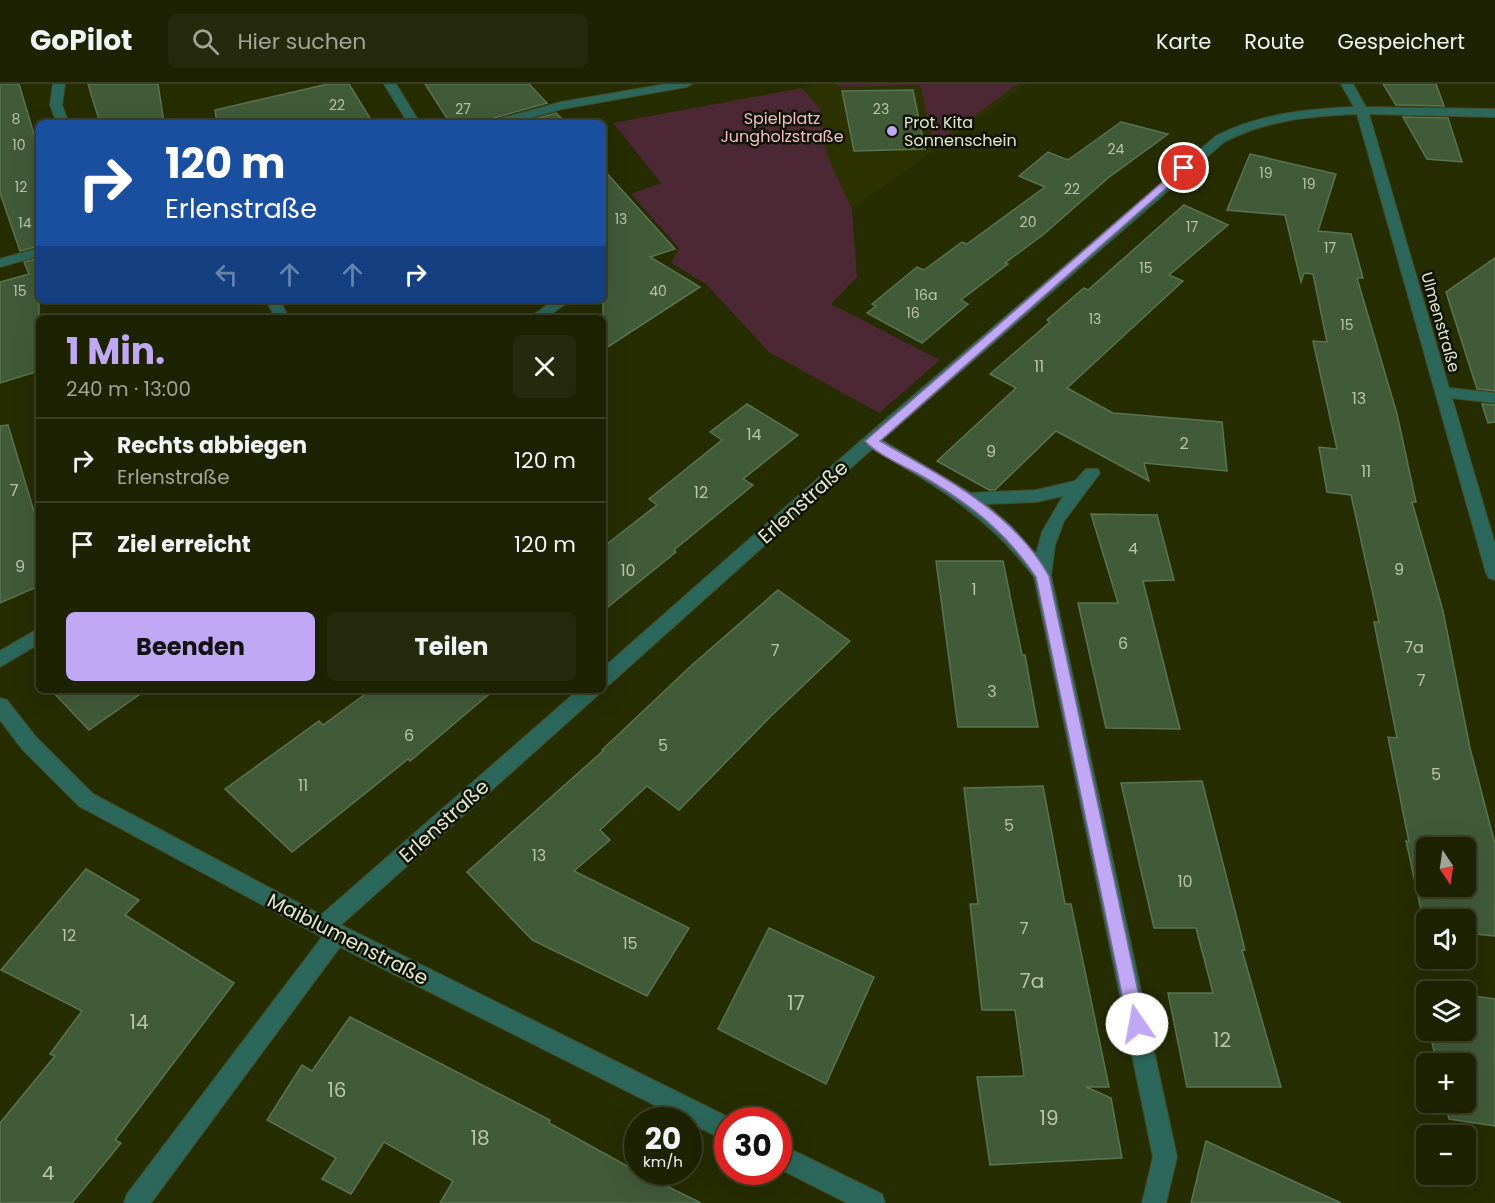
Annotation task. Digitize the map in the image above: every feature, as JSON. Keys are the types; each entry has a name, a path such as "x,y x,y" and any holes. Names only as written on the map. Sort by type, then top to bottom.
{"street":[{"path":"59,84 56,105 62,120"},
{"path":"390,84 412,120"},
{"path":"608,84 612,96"},
{"path":"510,120 561,106 686,84"},
{"name":"Ulmenstraße","path":"1347,84 1362,111 1495,573"},
{"name":"Erlenstraße","path":"606,676 871,441 1220,139 1248,125 1279,118 1362,111 1495,113"},
{"path":"0,263 36,253"},
{"path":"541,315 559,303"},
{"path":"1442,392 1495,398"},
{"path":"871,441 969,499 1009,532 1042,576"},
{"path":"1092,473 1080,486 1052,527 1043,555 1042,576 1165,1157 1154,1203"},
{"path":"969,499 1036,496 1080,486"},
{"path":"0,660 36,637"},
{"name":"Erlenstraße","path":"136,1203 330,931 588,693"},
{"name":"Maiblumenstraße","path":"0,706 29,743 86,800 330,931 714,1123"},
{"path":"792,1162 873,1203"}],"shaded area":[{"name":"Prot. Kita Sonnenschein","path":"816,84 1026,84 852,209 827,155 820,108 802,88"}],"green space":[{"path":"837,84 1018,84 934,145 920,85 839,87"},
{"name":"Spielplatz Jungholzstraße","path":"802,88 820,108 827,155 852,209 857,277 831,304 940,360 879,413 769,352 706,284 671,263 679,248 631,194 661,183 613,123"}],"building":[{"path":"0,84 19,84 36,141 36,247 20,251 0,193"},
{"path":"88,84 158,84 164,120 99,120"},
{"path":"328,84 349,84 371,120 217,120 215,110"},
{"path":"425,84 529,84 547,103 493,120 448,120"},
{"path":"1383,84 1436,84 1444,106 1396,105"},
{"name":"Prot. Kita Sonnenschein","path":"913,90 925,149 854,151 842,91"},
{"path":"556,113 563,120 532,120"},
{"path":"1403,117 1448,118 1462,162 1427,159"},
{"path":"1121,122 1168,134 1108,178 1044,234 1005,263 1008,264 961,300 968,304 922,343 867,313 876,306 872,304 917,267 924,270 962,242 967,244 1045,187 1019,176 1048,152 1068,160"},
{"path":"1250,154 1336,174 1318,231 1351,234 1363,278 1357,278 1397,414 1416,502 1412,502 1443,611 1470,748 1495,844 1495,936 1476,934 1476,909 1421,909 1418,897 1476,897 1476,837 1416,837 1416,887 1388,737 1397,738 1374,622 1379,622 1351,495 1327,492 1319,447 1337,449 1313,341 1327,342 1313,274 1304,273 1301,282 1285,215 1227,210"},
{"path":"606,172 675,249 650,257 700,287 606,348 606,315 603,315 603,303 606,303"},
{"path":"1184,205 1228,225 1169,275 1183,281 1067,388 1113,413 1222,422 1227,471 1144,463 1149,481 1056,431 995,490 989,490 937,461 1016,388 990,374 1050,322 1047,320 1084,288 1088,290"},
{"path":"1495,258 1495,391 1477,389 1446,292"},
{"path":"36,259 36,303 39,303 39,315 36,315 36,372 0,383 0,282 29,274 24,262"},
{"path":"747,404 798,435 743,479 753,485 606,609 606,545 657,505 649,499 722,440 710,432"},
{"path":"1482,404 1495,405 1495,422 1488,423"},
{"path":"8,425 36,518 36,587 0,603 0,426"},
{"path":"1091,514 1157,515 1174,580 1143,581 1180,729 1106,728 1078,603 1118,603"},
{"path":"936,561 1003,561 1022,655 1025,655 1038,727 958,727"},
{"path":"778,590 850,641 770,717 679,810 647,786 600,830 610,840 574,871 689,928 647,996 532,940 467,872 603,751 692,665"},
{"path":"54,693 142,693 89,730"},
{"path":"367,693 490,693 410,761 408,759 292,852 225,789 319,721 323,725"},
{"path":"1202,781 1245,950 1242,950 1281,1087 1187,1087 1168,993 1213,993 1196,928 1154,928 1121,783"},
{"path":"1043,786 1065,904 1071,904 1109,1087 1086,1087 1111,1098 1122,1158 990,1165 977,1077 1024,1076 1015,1010 982,1010 970,904 978,904 964,788"},
{"path":"86,869 139,900 125,915 234,983 115,1140 121,1143 72,1203 0,1203 0,1123 55,1056 50,1054 82,1011 1,970"},
{"path":"769,928 874,977 826,1084 718,1029"},
{"path":"1476,996 1495,999 1495,1126 1449,1119 1448,1113 1476,1113 1476,1053 1434,1053 1432,1041 1476,1041"},
{"path":"350,1017 550,1120 549,1123 624,1164 624,1185 664,1185 701,1203 440,1203 453,1181 384,1142 351,1194 322,1179 336,1158 267,1120 302,1065 312,1071"},
{"path":"1206,1141 1341,1203 1191,1203"}],"place":[{"name":"Prot. Kita Sonnenschein","path":"892,131"}],"route":[{"path":"1137,1024 1042,576 1009,532 991,516 969,499 871,441 1184,168"}]}
